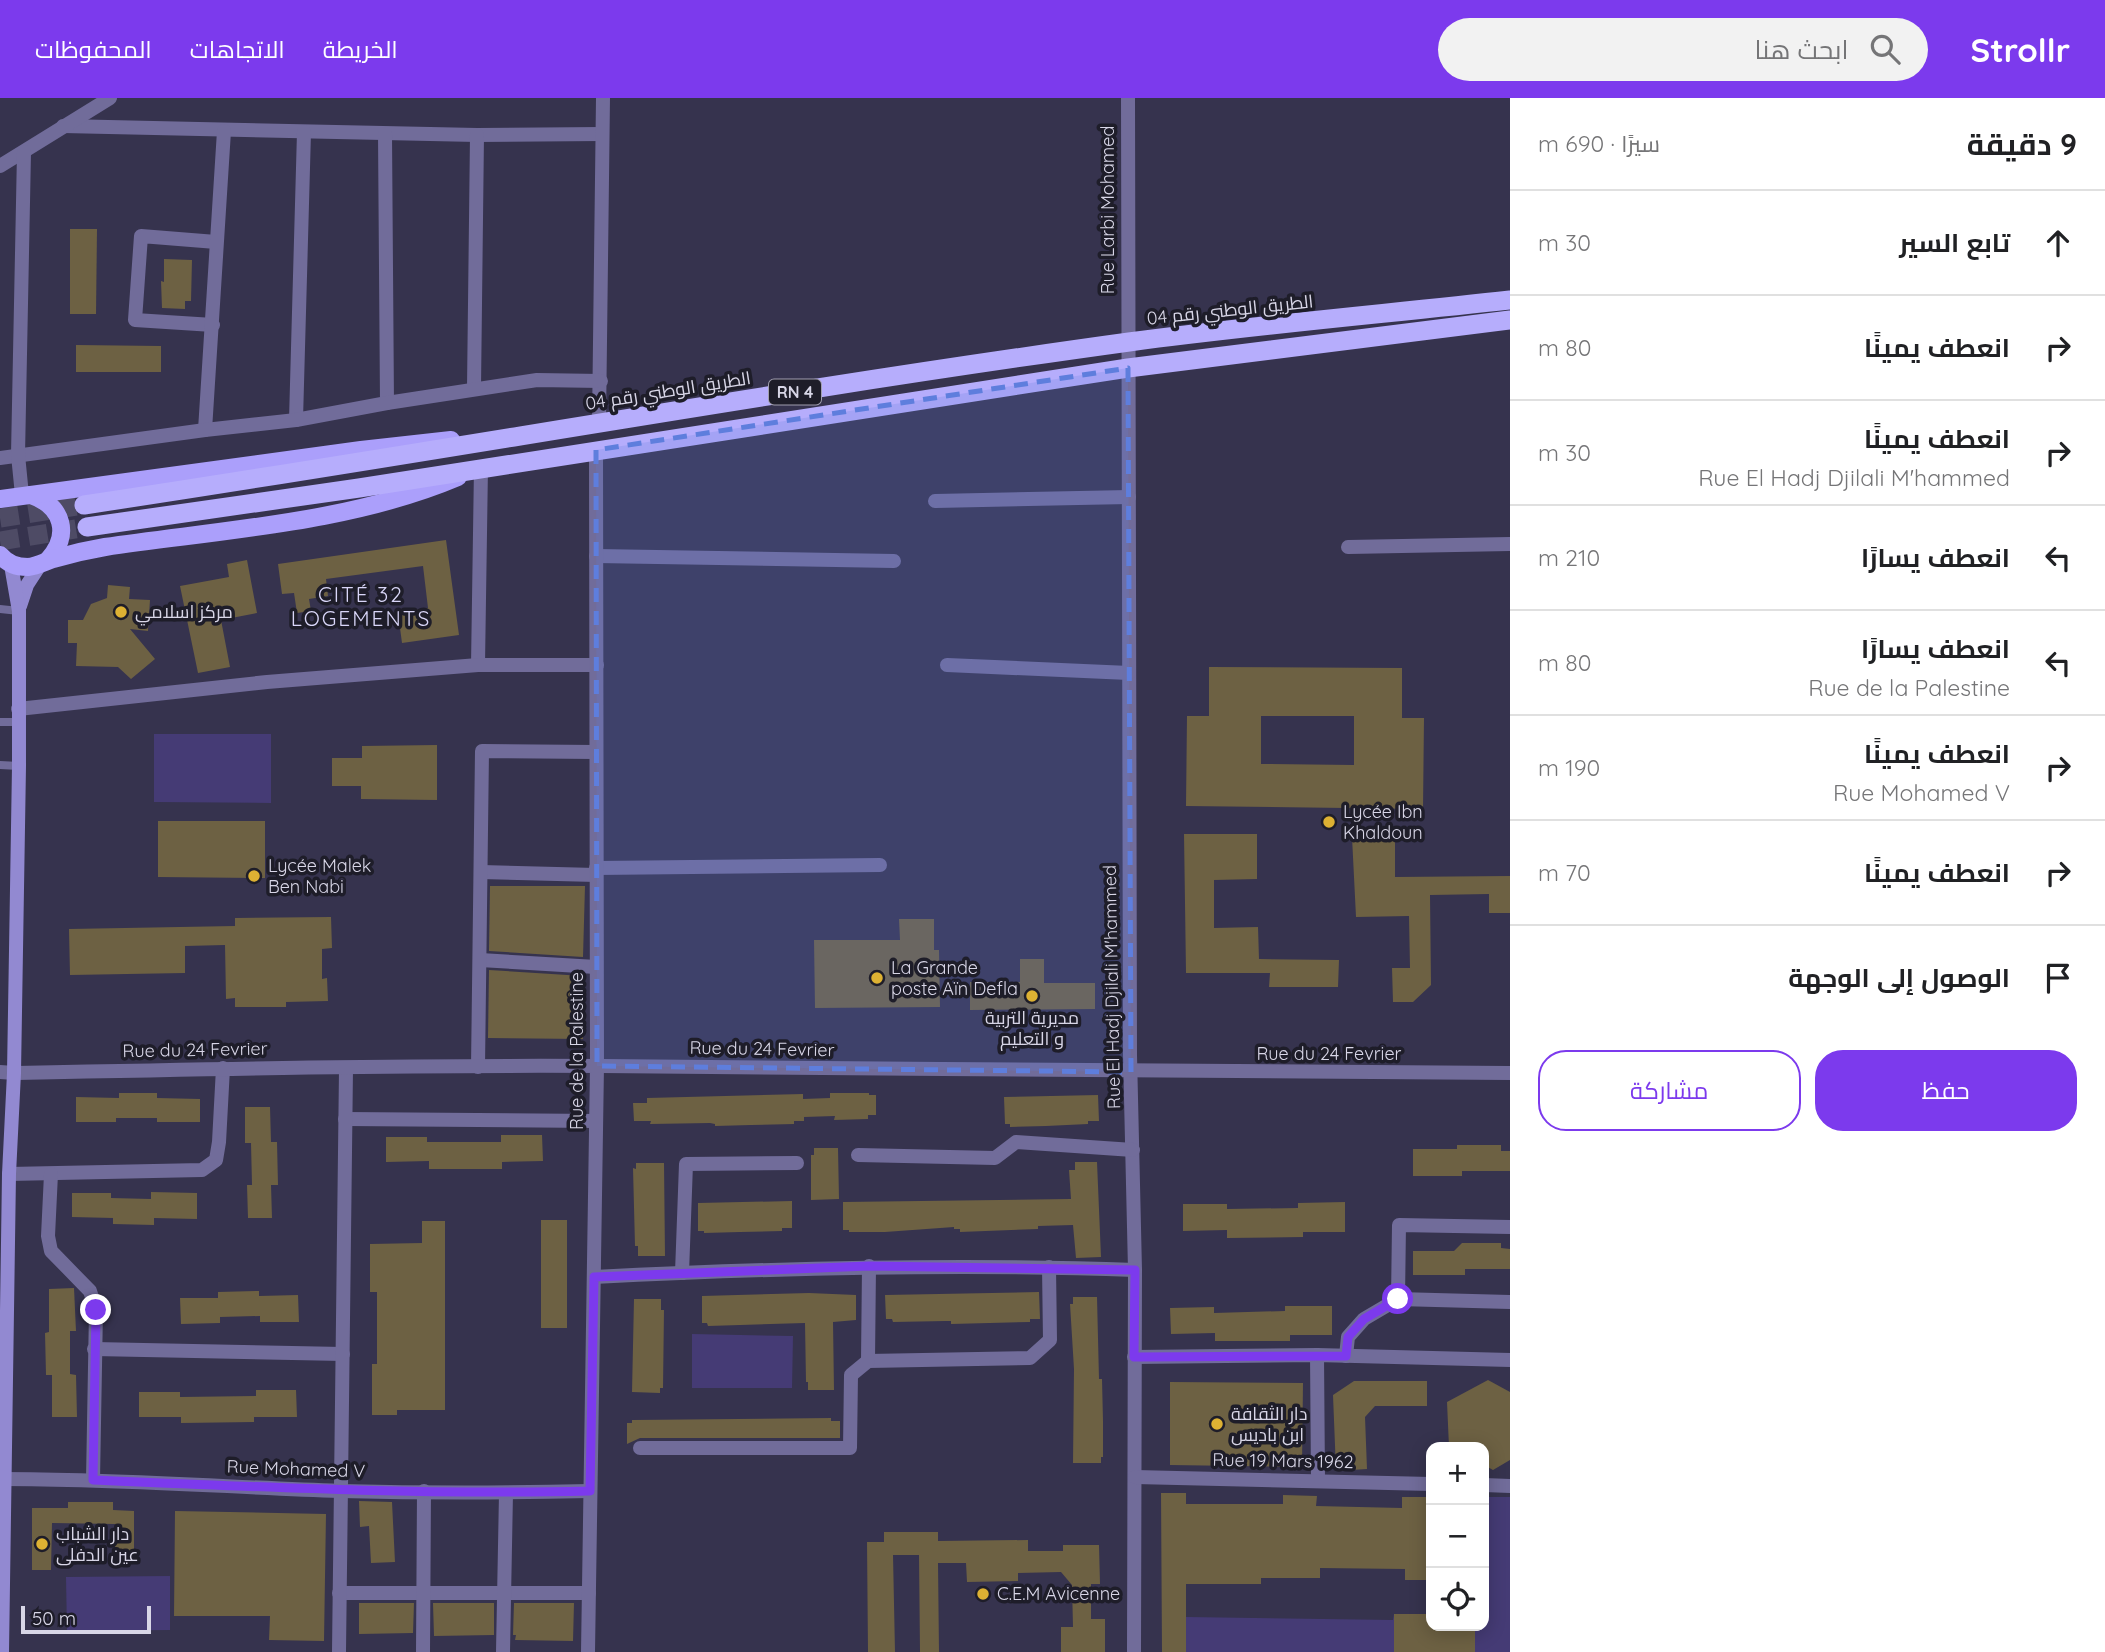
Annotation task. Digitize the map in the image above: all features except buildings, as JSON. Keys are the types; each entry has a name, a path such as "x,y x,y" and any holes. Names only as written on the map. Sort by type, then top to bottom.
{"highway":[{"name":"الطريق الوطني رقم 04","path":"84,505 342,466 670,410 1128,342 1510,300"},
{"name":"RN 4","path":"87,527 359,488 1128,368 1510,320"}],"main road":[{"name":"RN 4","path":"13,499 426,441 513,437"},
{"name":"RN 4","path":"44,563 103,547 307,518 376,505 409,496 481,467"},
{"path":"13,499 43,499 52,506 62,528 56,552 27,585 19,611"},
{"path":"2,1652 2,1479 9,1174 7,1073 19,766 19,611 5,562 26,567 44,563"}],"street":[{"path":"0,166 110,98"},
{"path":"599,423 603,98"},
{"name":"Rue Larbi Mohamed","path":"1127,322 1128,98"},
{"path":"62,126 385,134 602,134"},
{"path":"205,430 224,131"},
{"path":"296,421 304,132"},
{"path":"385,134 387,402"},
{"path":"474,388 477,135"},
{"path":"13,499 18,455 24,152"},
{"path":"213,325 135,320 141,236 216,242"},
{"name":"Rue El Hadj Djilali M'hammed","path":"1127,322 1130,1072 1135,1270 1134,1652"},
{"path":"0,458 205,430 296,421 474,388 537,380 601,381"},
{"name":"Rue de la Palestine","path":"588,1652 597,1066 596,450"},
{"path":"478,665 481,467"},
{"path":"935,501 1129,497"},
{"path":"1348,547 1510,544"},
{"path":"596,556 894,561"},
{"path":"18,715 267,682 478,665 597,665"},
{"path":"947,665 1129,673"},
{"path":"478,1067 482,751 596,752"},
{"path":"481,872 596,872 880,864"},
{"path":"480,960 596,967"},
{"name":"Rue du 24 Fevrier","path":"7,1073 223,1068 597,1066 1510,1073"},
{"path":"9,1174 202,1170 216,1160 223,1068"},
{"path":"339,1652 345,1069"},
{"path":"345,1119 596,1121"},
{"path":"858,1155 995,1158 1016,1142 1133,1150"},
{"path":"682,1273 686,1164 797,1163"},
{"path":"51,1174 48,1236 51,1251 90,1291 96,1310 93,1480"},
{"path":"1398,1299 1399,1225 1510,1227"},
{"path":"594,1277 869,1266 1135,1270"},
{"path":"868,1362 869,1266"},
{"path":"640,1448 850,1448 851,1375 868,1362 1030,1358 1051,1340 1049,1267"},
{"path":"1346,1356 1348,1337 1364,1319 1398,1299 1510,1302"},
{"path":"94,1349 343,1354"},
{"path":"1134,1357 1317,1354 1510,1360"},
{"path":"1317,1354 1318,1480"},
{"name":"Rue 19 Mars 1962","path":"1135,1477 1426,1484"},
{"name":"Rue Mohamed V","path":"2,1479 93,1480 341,1491 590,1491"},
{"path":"1489,1485 1510,1486"},
{"path":"424,1652 425,1491"},
{"path":"503,1652 506,1493"},
{"path":"339,1593 589,1593"}],"lane":[{"path":"0,609 19,611"},
{"path":"0,722 18,715"},
{"path":"0,765 19,766"}],"highlighted area":[{"path":"1128,368 1131,1072 597,1066 596,450"}],"shaded area":[{"path":"154,734 271,734 271,803 154,802"},
{"path":"692,1334 793,1336 792,1388 692,1388"},
{"path":"1489,1497 1510,1497 1510,1652 1186,1652 1186,1617 1393,1620 1394,1614 1426,1614 1426,1631 1489,1631"},
{"path":"170,1576 170,1630 67,1631 66,1577"}],"tunnel":[{"path":"0,518 84,505"},
{"path":"0,541 87,527"}],"place":[{"name":"مركز اسلامي","path":"121,612"},
{"name":"Lycée Ibn Khaldoun","path":"1329,822"},
{"name":"Lycée Malek Ben Nabi","path":"254,876"},
{"name":"La Grande poste Aïn Defla","path":"877,978"},
{"name":"مديرية التربية و التعليم","path":"1032,996"},
{"name":"دار الثقافة ابن باديس","path":"1217,1424"},
{"name":"دار الشباب عين الدفلى","path":"42,1544"},
{"name":"C.E.M Avicenne","path":"983,1594"}],"district":[{"name":"CITÉ 32 LOGEMENTS","path":"361,607"}],"route":[{"path":"96,1310 93,1480 341,1491 506,1493 590,1491 594,1277 869,1266 1135,1270 1134,1357 1317,1354 1346,1356 1348,1337 1364,1319 1398,1299"}]}
